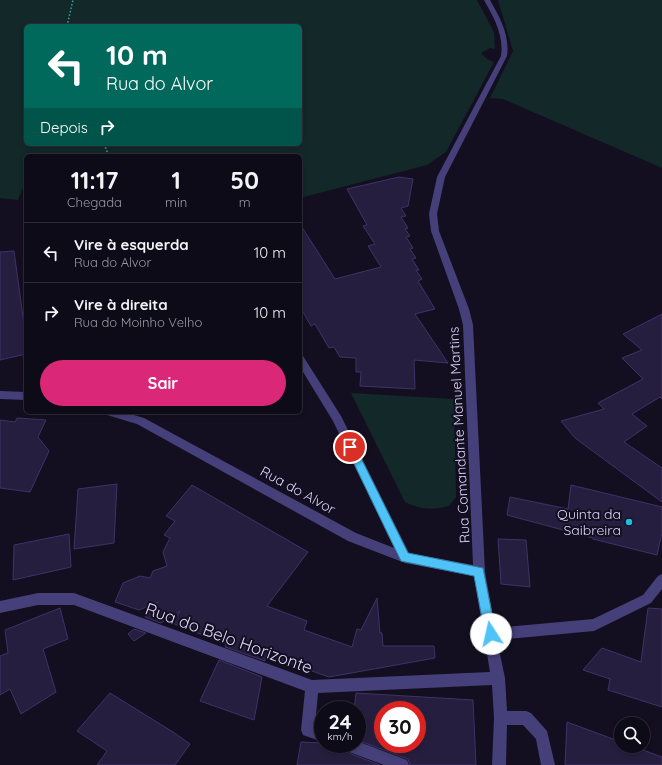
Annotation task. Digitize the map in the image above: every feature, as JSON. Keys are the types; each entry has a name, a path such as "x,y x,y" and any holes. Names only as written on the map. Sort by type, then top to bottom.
{"street":[{"name":"Rua Comandante Manuel Martins","path":"487,0 501,26 505,38 504,56 441,177 433,214 435,231 464,309 468,325 479,572 498,678 501,718 499,765"},
{"path":"302,362 337,419 405,558"},
{"path":"0,395 24,396"},
{"name":"Rua do Alvor","path":"117,414 140,421 352,537 405,558 479,572"},
{"path":"491,634 594,626 647,599 662,580"},
{"name":"Rua do Belo Horizonte","path":"0,607 38,599 74,599 312,687 498,678"},
{"path":"312,687 308,730 314,732"},
{"path":"501,718 526,718 542,736 548,765"},
{"path":"366,752 402,765"}],"path":[{"path":"67,24 73,0"}],"green space":[{"path":"0,0 477,0 494,32 495,49 490,48 481,53 487,59 494,62 446,152 427,165 302,197 302,154 24,154 24,185 18,200 0,198"},
{"path":"498,0 662,0 662,168 503,99 490,98 513,51"},
{"path":"351,393 454,399 456,497 449,506 427,508 417,507 405,502"}],"building":[{"path":"399,177 413,179 408,206 401,208 406,216 401,217 408,228 405,229 410,236 406,237 413,248 410,249 416,258 412,259 419,270 416,270 422,279 418,281 435,309 415,314 448,363 414,360 415,389 360,386 361,372 356,372 356,358 340,357 334,347 329,348 315,324 311,326 302,310 302,227 335,279 381,267 368,246 375,244 363,226 367,225 347,189"},
{"path":"14,251 24,324 24,354 0,360 0,252"},
{"path":"662,314 662,399 660,397 632,414 647,426 624,442 662,468 662,502 575,438 561,421 604,409 598,403 643,379 622,358 642,350 623,334"},
{"path":"17,418 46,420 38,437 49,451 30,492 0,488 0,420 15,422"},
{"path":"117,484 114,543 74,549 78,489"},
{"path":"192,485 308,552 267,606 307,621 304,630 352,647 357,629 361,630 377,598 380,633 382,633 383,646 434,646 435,658 329,677 266,655 265,661 225,647 226,644 172,623 180,611 161,623 145,617 158,602 139,610 115,602 123,583 140,576 150,578 153,571 167,566 163,552 170,538 164,535 175,521 166,516"},
{"path":"571,485 662,507 662,533 657,555 507,515 510,497 568,509"},
{"path":"69,534 71,567 13,580 14,545"},
{"path":"498,539 526,540 530,587 501,584"},
{"path":"60,608 68,639 43,649 56,692 21,714 10,689 0,695 0,656 8,653 5,630"},
{"path":"648,608 662,609 662,707 608,690 610,679 583,670 602,648 641,662"},
{"path":"134,629 146,633 134,641 128,634"},
{"path":"219,660 262,677 254,720 200,701"},
{"path":"110,693 190,744 175,765 97,765 107,751 77,731"},
{"path":"356,693 473,700 476,765 410,765 408,759 392,753 426,753 426,701 374,701 374,746 366,743 366,701 355,701"},
{"path":"567,722 614,739 614,753 650,753 662,757 662,765 565,765"},
{"path":"301,742 314,743 314,753 349,753 380,765 297,765"}],"place":[{"name":"Quinta da Saibreira","path":"629,522"}],"route":[{"path":"350,447 405,558 479,572 491,634"}]}
